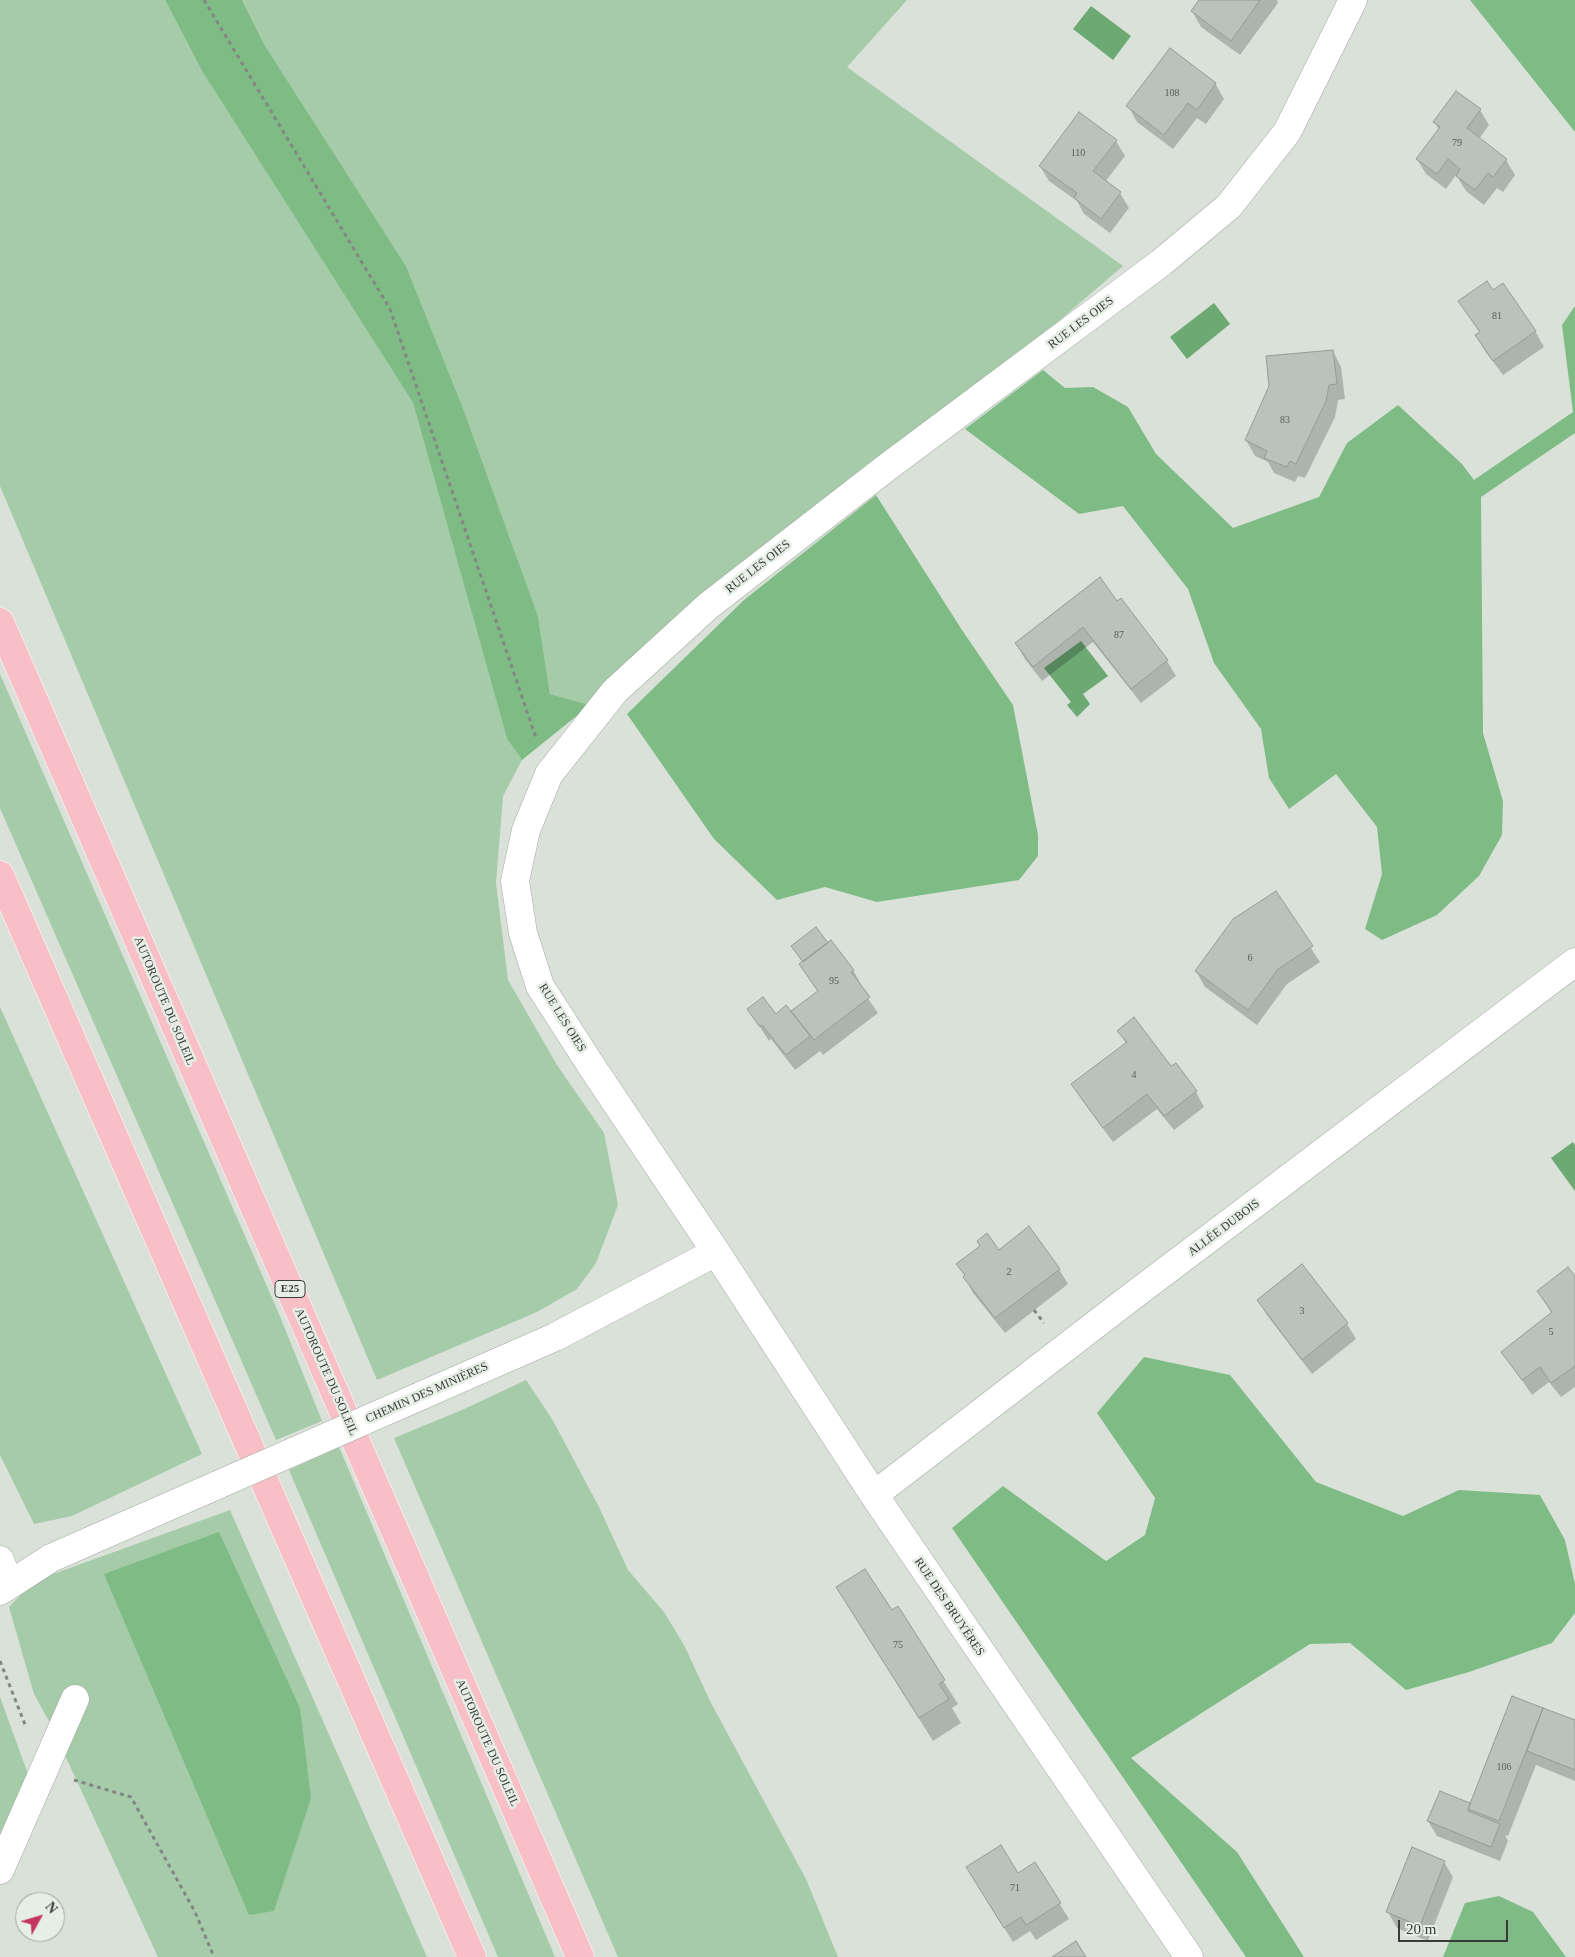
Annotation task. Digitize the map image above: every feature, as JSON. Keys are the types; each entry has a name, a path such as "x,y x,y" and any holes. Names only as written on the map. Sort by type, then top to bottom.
{"highway":[{"name":"AUTOROUTE DU SOLEIL","path":"0,622 580,1957"},
{"path":"0,875 472,1957"}],"street":[{"name":"RUE LES OIES","path":"716,1252 540,986 523,933 514,881 526,830 549,774 614,691 708,606 886,468 1162,262 1229,206 1288,132 1353,0"},
{"name":"ALLÉE DUBOIS","path":"874,1495 1126,1301 1575,962"},
{"name":"CHEMIN DES MINIÈRES","path":"3,1578 555,1337 716,1252"},
{"name":"RUE DES BRUYÈRES","path":"716,1252 874,1495 1189,1957"},
{"path":"0,1870 75,1699"}],"path":[{"path":"204,0 390,309 549,774"},
{"path":"0,1661 44,1771 131,1797 194,1912 214,1957"}],"shaded area":[{"path":"0,0 165,0 202,71 413,403 507,739 522,760 503,796 496,883 508,980 557,1065 604,1133 618,1205 596,1263 577,1289 537,1312 377,1380 0,486"},
{"path":"165,0 242,0 264,44 406,266 463,408 538,616 550,694 590,705 522,760 507,739 413,403 202,71"},
{"path":"242,0 907,0 847,67 1123,266 1019,355 792,525 685,609 590,705 550,694 538,616 463,408 406,266 264,44"},
{"path":"1470,0 1575,0 1575,132"},
{"path":"1091,6 1131,36 1113,60 1073,29"},
{"path":"1214,303 1230,324 1187,359 1170,337"},
{"path":"1575,306 1575,433 1481,497 1483,733 1503,801 1502,835 1479,876 1437,915 1382,940 1365,929 1382,874 1377,827 1336,774 1289,809 1269,778 1261,729 1214,663 1188,589 1123,506 1079,514 965,429 1043,370 1065,388 1093,387 1128,407 1156,454 1233,528 1319,497 1347,443 1398,405 1462,464 1474,480 1573,412 1562,325"},
{"path":"876,495 962,630 1013,705 1038,835 1038,856 1019,880 877,902 825,887 777,900 714,839 627,714 744,600"},
{"path":"1081,641 1108,676 1083,694 1090,704 1077,717 1067,705 1071,702 1044,668"},
{"path":"0,674 279,1314 322,1421 276,1440 0,808"},
{"path":"0,1007 202,1454 72,1516 34,1524 0,1455"},
{"path":"1573,1142 1575,1145 1575,1191 1551,1158"},
{"path":"1144,1357 1230,1375 1316,1482 1403,1516 1459,1490 1540,1495 1565,1540 1575,1584 1575,1613 1552,1643 1469,1672 1406,1690 1350,1643 1310,1644 1131,1758 1237,1852 1304,1957 1246,1957 952,1528 1003,1486 1106,1561 1145,1535 1155,1498 1097,1413"},
{"path":"526,1380 552,1419 599,1507 628,1570 664,1612 684,1645 711,1703 806,1879 838,1957 618,1957 394,1438 462,1410"},
{"path":"339,1447 555,1957 498,1957 289,1470"},
{"path":"230,1510 427,1957 158,1957 52,1727 34,1694 9,1607 34,1581"},
{"path":"219,1532 300,1708 311,1798 274,1911 249,1915 104,1574"},
{"path":"0,1697 29,1777 0,1844"},
{"path":"1499,1896 1533,1912 1566,1957 1443,1957 1465,1903"}],"building":[{"path":"1199,0 1260,0 1231,41 1191,11"},
{"path":"1170,48 1216,83 1197,110 1188,103 1164,135 1126,106"},
{"path":"1456,91 1481,109 1467,128 1507,159 1493,177 1488,173 1475,190 1456,176 1460,169 1448,159 1437,174 1416,159 1440,127 1433,122"},
{"path":"1079,112 1117,140 1093,171 1121,192 1101,219 1074,198 1077,193 1039,166"},
{"path":"1487,281 1493,290 1503,283 1536,331 1493,361 1475,335 1480,332 1458,301"},
{"path":"1333,350 1337,384 1329,385 1326,401 1296,464 1290,461 1287,467 1264,458 1267,451 1245,440 1269,386 1266,356"},
{"path":"1100,577 1117,601 1121,598 1168,660 1131,689 1083,627 1033,667 1015,643"},
{"path":"1276,891 1313,946 1278,969 1248,1010 1195,971 1233,919"},
{"path":"816,927 828,943 803,962 791,946"},
{"path":"831,940 854,970 851,972 870,997 814,1040 791,1011 818,991 799,964"},
{"path":"763,997 776,1014 786,1005 810,1036 786,1055 762,1025 759,1026 747,1009"},
{"path":"1134,1017 1171,1066 1176,1063 1197,1091 1164,1116 1147,1094 1103,1128 1071,1084 1127,1042 1117,1031"},
{"path":"1029,1226 1060,1269 995,1318 963,1277 965,1275 956,1264 980,1246 977,1241 987,1233 999,1250"},
{"path":"1302,1264 1348,1323 1302,1360 1257,1300"},
{"path":"1568,1267 1575,1276 1575,1366 1551,1383 1540,1367 1522,1380 1501,1352 1552,1312 1537,1291"},
{"path":"865,1569 892,1610 898,1606 945,1680 939,1684 949,1699 919,1718 836,1587"},
{"path":"1512,1696 1543,1708 1499,1821 1468,1809"},
{"path":"1543,1708 1575,1720 1575,1770 1527,1751"},
{"path":"1440,1791 1470,1803 1468,1811 1500,1824 1491,1847 1427,1821"},
{"path":"1001,1845 1018,1873 1035,1862 1061,1903 1026,1925 1021,1917 1004,1928 966,1867"},
{"path":"1412,1847 1445,1861 1420,1926 1386,1912"},
{"path":"1076,1941 1086,1957 1052,1957"}]}
